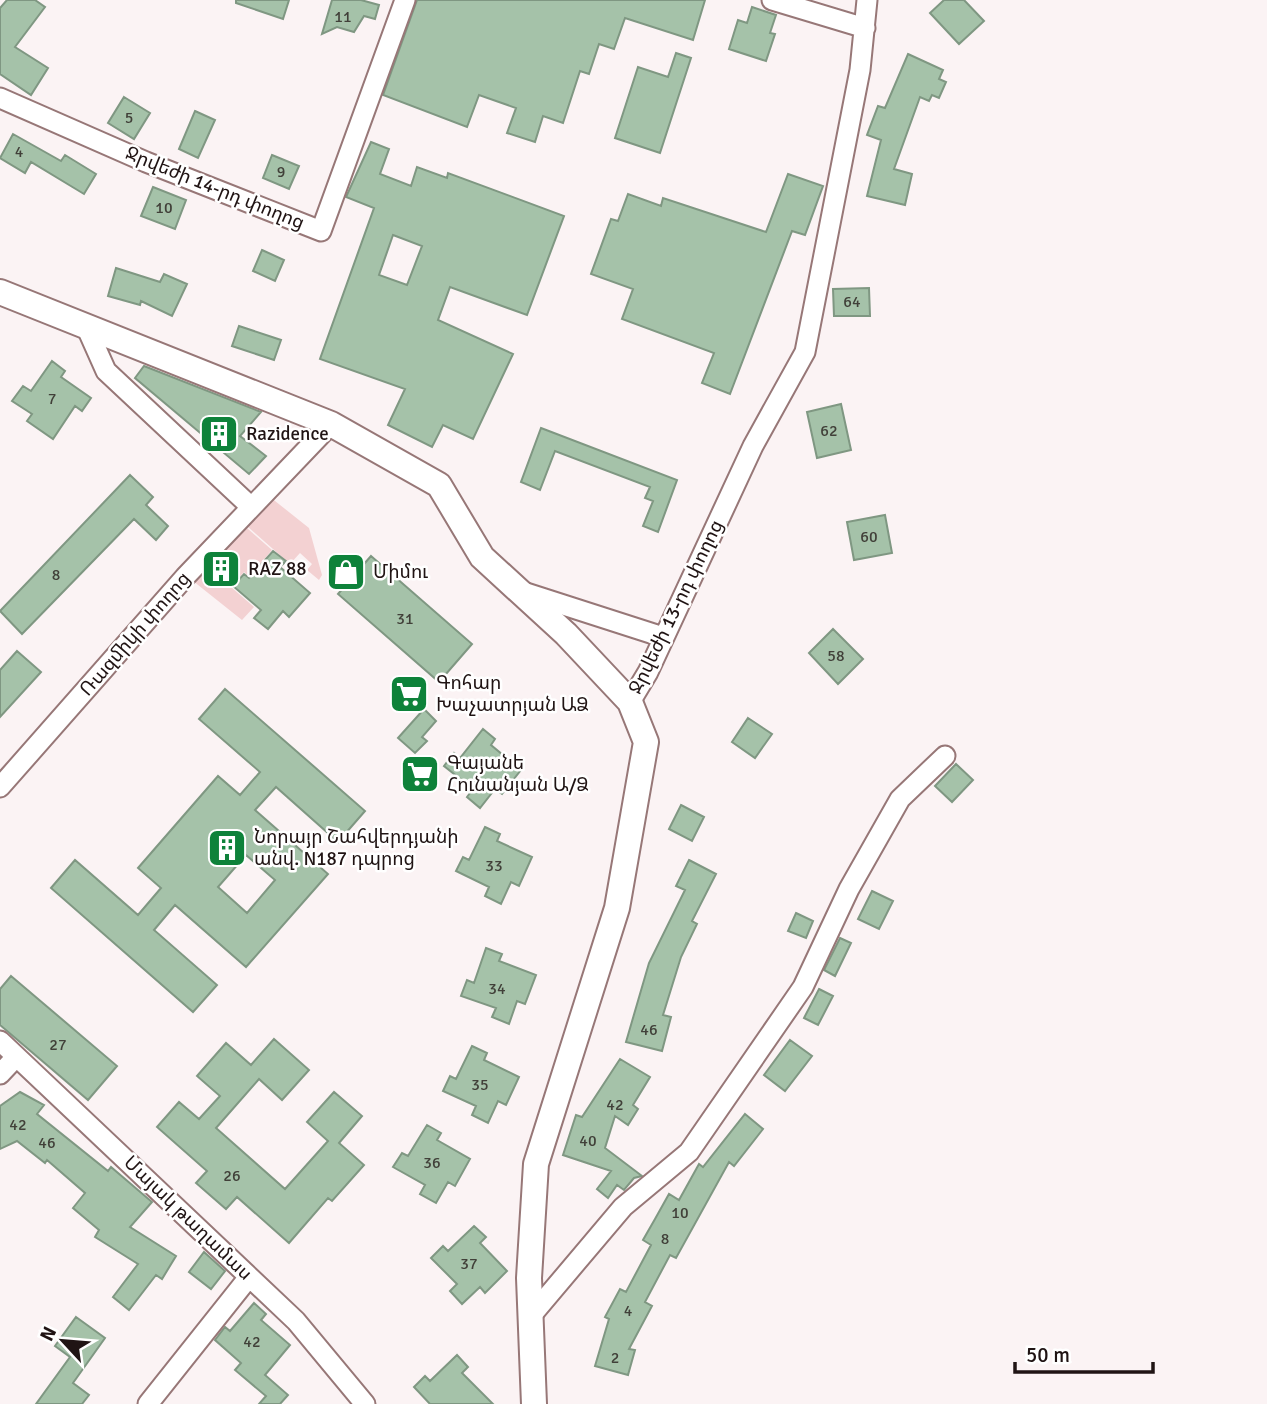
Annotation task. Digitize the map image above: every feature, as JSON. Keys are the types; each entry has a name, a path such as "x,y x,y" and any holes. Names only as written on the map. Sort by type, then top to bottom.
{"street":[{"name":"Ջրվեժի 14-րդ փողոց","path":"0,98 146,162 321,230 405,0"},
{"path":"772,0 865,28"},
{"name":"Ջրվեժի 13-րդ փողոց","path":"534,1404 529,1278 536,1164 617,908 646,742 630,702 648,672 753,446 805,352 860,70 867,0"},
{"path":"0,292 331,424 439,485 482,557 566,634 630,702"},
{"path":"85,324 106,371 250,506"},
{"name":"Ռազմիկի փողոց","path":"0,787 250,506 331,424"},
{"path":"513,588 663,637"},
{"path":"530,1317 623,1207 689,1152 803,987 849,889 900,799 945,756"},
{"name":"Մայակ թաղամաս","path":"0,1041 296,1321 365,1404"},
{"path":"0,1074 16,1057"},
{"path":"148,1404 249,1277"}],"shaded area":[{"path":"265,493 309,528 322,575 319,580 307,570 312,564 300,553 290,564 240,520"},
{"path":"239,521 272,550 249,577 244,572 231,587 254,607 242,620 188,577"}],"building":[{"path":"7,0 35,0 45,7 15,47 48,68 31,95 0,74 0,8"},
{"path":"236,0 289,0 283,19 236,3"},
{"path":"332,0 361,0 379,5 375,19 364,16 354,32 337,27 322,34"},
{"path":"417,0 705,0 693,40 625,18 614,49 599,44 589,74 580,71 563,123 543,116 535,142 507,133 516,108 479,95 467,127 383,95"},
{"path":"944,0 964,0 984,21 959,44 930,13"},
{"path":"752,7 776,15 770,33 775,34 766,61 729,49 738,20 747,23"},
{"path":"676,53 691,58 660,153 615,138 638,67 668,77"},
{"path":"908,54 943,70 939,79 946,82 939,98 932,95 929,101 920,97 894,169 912,174 905,205 867,196 881,140 867,135 878,106 885,108"},
{"path":"124,97 150,113 134,139 108,123"},
{"path":"195,111 215,120 198,158 179,149"},
{"path":"13,134 61,161 65,155 96,174 84,194 31,162 25,173 0,158"},
{"path":"371,142 389,149 380,174 411,186 417,167 447,178 448,173 564,216 527,315 450,287 438,320 513,354 473,439 443,425 432,447 388,425 405,389 320,359 374,208 346,197","holes":["393,235 422,246 407,285 379,275"]},
{"path":"272,155 299,166 289,189 263,178"},
{"path":"788,174 823,186 805,235 792,231 730,394 702,383 714,353 622,319 633,289 591,274 611,219 618,221 628,194 661,206 663,198 766,232"},
{"path":"153,187 186,200 175,229 141,216"},
{"path":"262,250 284,260 275,281 253,271"},
{"path":"116,268 160,282 164,274 187,284 172,316 141,301 140,305 108,296"},
{"path":"869,288 870,316 834,316 833,289"},
{"path":"239,326 281,340 274,360 232,346"},
{"path":"52,361 65,371 61,377 91,398 82,411 75,406 53,439 27,421 32,414 12,401 23,386 31,391"},
{"path":"144,366 261,412 240,436 266,456 249,474 135,378"},
{"path":"841,404 851,450 817,458 807,412"},
{"path":"541,428 677,480 658,532 643,526 653,501 645,498 650,487 555,451 540,490 521,482"},
{"path":"130,475 153,497 146,505 168,526 156,540 134,519 22,634 0,611"},
{"path":"885,515 892,553 854,560 847,522"},
{"path":"273,551 286,561 280,567 310,593 289,617 283,611 268,629 254,618 261,610 233,586 244,574 249,578"},
{"path":"371,556 472,644 439,682 338,594"},
{"path":"833,629 863,659 838,684 809,653"},
{"path":"17,651 41,672 0,717 0,670"},
{"name":"Նորայր Շահվերդյանի անվ. N187 դպրոց","path":"225,689 365,811 338,842 276,787 255,810 328,874 246,967 175,905 154,930 217,985 193,1012 51,888 75,860 138,915 161,888 138,868 218,776 240,795 260,772 199,719","holes":["246,855 275,880 247,913 218,887"]},
{"path":"424,709 436,721 422,737 427,741 415,753 398,738"},
{"path":"748,718 772,734 755,758 732,742"},
{"path":"483,729 495,739 491,745 521,770 502,794 495,789 480,808 467,797 473,789 444,766 454,753 460,758"},
{"path":"956,764 973,780 952,802 935,786"},
{"path":"681,805 704,817 692,841 669,829"},
{"path":"485,827 500,834 497,841 532,857 519,886 511,882 501,904 485,896 489,887 456,871 463,857 469,860"},
{"path":"689,860 716,874 692,921 697,924 681,957 663,1015 671,1017 662,1051 626,1042 649,963 685,890 676,886"},
{"path":"872,891 893,901 879,929 858,919"},
{"path":"796,913 813,921 806,938 788,931"},
{"path":"840,938 851,943 835,976 824,970"},
{"path":"486,948 502,954 499,961 536,975 525,1004 517,1001 509,1024 492,1017 496,1008 461,996 467,980 474,983"},
{"path":"11,976 117,1066 88,1100 0,1025 0,989"},
{"path":"819,989 833,996 818,1025 804,1018"},
{"path":"274,1039 309,1070 282,1100 259,1079 216,1128 285,1189 328,1141 307,1122 334,1092 362,1116 339,1143 364,1165 332,1201 328,1198 289,1243 237,1197 226,1209 196,1183 207,1171 157,1127 179,1102 199,1119 220,1096 197,1076 226,1043 251,1065"},
{"path":"790,1040 812,1056 785,1091 764,1075"},
{"path":"472,1046 487,1053 484,1060 519,1077 506,1105 498,1101 488,1123 472,1115 476,1106 443,1091 450,1076 456,1079"},
{"path":"620,1059 650,1077 633,1105 638,1109 628,1125 615,1116 605,1148 642,1176 634,1178 624,1190 617,1185 608,1198 597,1189 611,1171 563,1155 576,1115 582,1117"},
{"path":"20,1092 44,1105 37,1114 108,1171 111,1167 152,1202 130,1227 176,1256 162,1279 156,1275 129,1310 113,1297 138,1264 95,1237 99,1230 73,1208 85,1193 47,1160 45,1163 17,1141 0,1149 0,1106"},
{"path":"745,1114 763,1129 734,1166 729,1162 676,1258 670,1255 645,1302 652,1306 629,1349 635,1350 628,1375 595,1366 609,1319 605,1317 620,1289 626,1292 651,1245 643,1240 669,1194 679,1200 699,1164 703,1167"},
{"path":"427,1125 441,1133 437,1140 470,1159 455,1186 448,1182 436,1203 420,1194 425,1185 393,1167 402,1153 408,1156"},
{"path":"474,1226 486,1237 480,1243 507,1271 485,1293 480,1287 462,1304 450,1291 457,1284 431,1258 443,1246 448,1251"},
{"path":"204,1252 225,1271 211,1289 189,1272"},
{"path":"254,1303 266,1314 261,1320 290,1345 265,1375 288,1395 280,1404 259,1404 266,1396 235,1370 241,1363 215,1340 225,1327 230,1331"},
{"path":"76,1317 105,1338 73,1383 89,1395 82,1404 36,1404 70,1357 55,1346"},
{"path":"457,1355 468,1367 462,1373 493,1404 430,1404 414,1387 425,1376 430,1381"}],"place":[{"name":"Razidence","path":"219,434"},
{"name":"RAZ 88","path":"221,569"},
{"name":"Միմու","path":"346,572"},
{"name":"Գոհար Խաչատրյան ԱՁ","path":"409,694"},
{"name":"Գայանե Հունանյան Ա/Ձ","path":"420,774"},
{"name":"Նորայր Շահվերդյանի անվ. N187 դպրոց","path":"227,848"}]}
